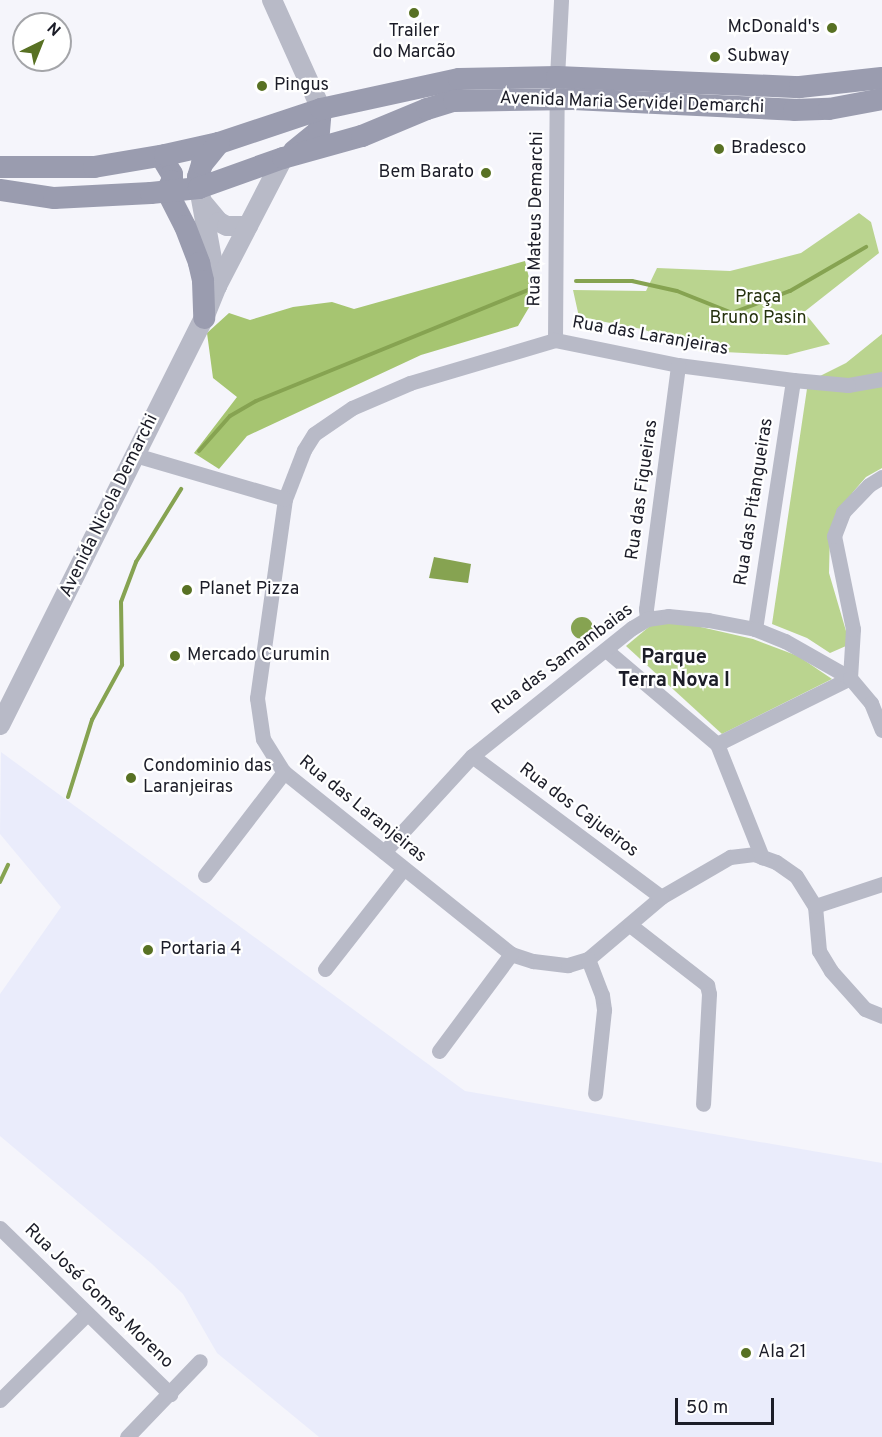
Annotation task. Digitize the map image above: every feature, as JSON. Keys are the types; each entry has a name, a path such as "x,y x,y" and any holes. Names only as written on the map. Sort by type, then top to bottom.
{"main road":[{"name":"Avenida Maria Servidei Demarchi","path":"0,190 54,198 167,191 200,194 283,158 362,136 427,109 454,101 557,88 820,87 882,78"},
{"name":"Avenida Maria Servidei Demarchi","path":"0,167 94,167 161,156 219,143 321,109 459,79 794,110 829,109 882,99"},
{"path":"283,158 319,130 321,109"},
{"path":"200,194 198,177 202,164 219,143"},
{"path":"161,156 172,174 172,182 167,191 185,226 199,262 203,281 204,318"}],"street":[{"path":"272,0 321,109"},
{"name":"Rua Mateus Demarchi","path":"555,340 557,88 561,0"},
{"name":"Avenida Nicola Demarchi","path":"0,725 204,318 217,285 283,158"},
{"path":"200,194 219,222 227,226 248,226"},
{"path":"200,194 217,285"},
{"name":"Rua das Laranjeiras","path":"882,379 848,385 794,380 678,365 555,340 410,383 352,408 314,434 304,450 285,499 257,698 263,739 284,772 511,954 533,961 568,965 588,959 661,897 730,857 754,854 776,862 796,876 815,906 819,951 825,961 865,1009 882,1016"},
{"name":"Rua das Figueiras","path":"647,619 678,365"},
{"name":"Rua das Pitangueiras","path":"755,629 794,380"},
{"path":"135,455 285,499"},
{"path":"717,744 850,678 853,629 834,536 843,512 869,485 882,477"},
{"name":"Rua das Samambaias","path":"384,852 472,756 632,628 647,619 668,616 755,629 818,657 850,678 871,703 882,730"},
{"path":"606,650 717,744 762,857"},
{"name":"Rua dos Cajueiros","path":"472,756 661,897"},
{"path":"205,875 284,772"},
{"path":"325,969 403,869"},
{"path":"815,906 882,884"},
{"path":"630,925 707,986 709,994 703,1104"},
{"path":"439,1051 511,954"},
{"path":"588,959 602,995 604,1010 595,1094"},
{"name":"Rua José Gomes Moreno","path":"0,1228 170,1394"},
{"path":"0,1400 87,1314"},
{"path":"127,1437 200,1361"}],"shaded area":[{"path":"525,261 534,299 518,326 421,355 247,436 219,469 194,453 237,397 213,378 207,333 229,313 250,320 293,307 332,302 354,309"},
{"path":"434,557 471,564 468,583 429,578"},
{"path":"582,617 590,620 593,628 590,636 582,639 574,636 571,628 574,620"},
{"path":"1,752 465,1091 882,1163 882,1437 319,1437 217,1353 183,1294 152,1264 0,1136 0,994 61,907 0,834"}],"green space":[{"name":"Praça Bruno Pasin","path":"859,213 871,222 879,253 804,312 830,344 787,355 704,351 642,329 579,317 573,290 646,291 657,268 730,271 801,253"},
{"path":"882,334 882,468 866,477 853,492 830,531 829,573 846,631 846,646 830,653 807,638 772,624 808,382 846,363"},
{"path":"656,621 679,622 753,639 798,656 832,679 722,734 626,646"}],"waterway":[{"path":"576,281 632,281 677,291 732,313 790,291 866,247"},
{"path":"199,451 230,416 256,401 531,289"},
{"path":"68,797 92,720 122,665 121,602 136,562 181,489"},
{"path":"0,882 8,865"}],"place":[{"name":"Trailer do Marcão","path":"414,13"},
{"name":"McDonald's","path":"832,28"},
{"name":"Subway","path":"715,57"},
{"name":"Pingus","path":"262,86"},
{"name":"Bradesco","path":"719,149"},
{"name":"Bem Barato","path":"486,173"},
{"name":"Planet Pizza","path":"187,590"},
{"name":"Mercado Curumin","path":"175,656"},
{"name":"Condominio das Laranjeiras","path":"131,778"},
{"name":"Portaria 4","path":"148,950"},
{"name":"Ala 21","path":"746,1353"}],"district":[{"name":"Parque Terra Nova I","path":"674,670"}]}
